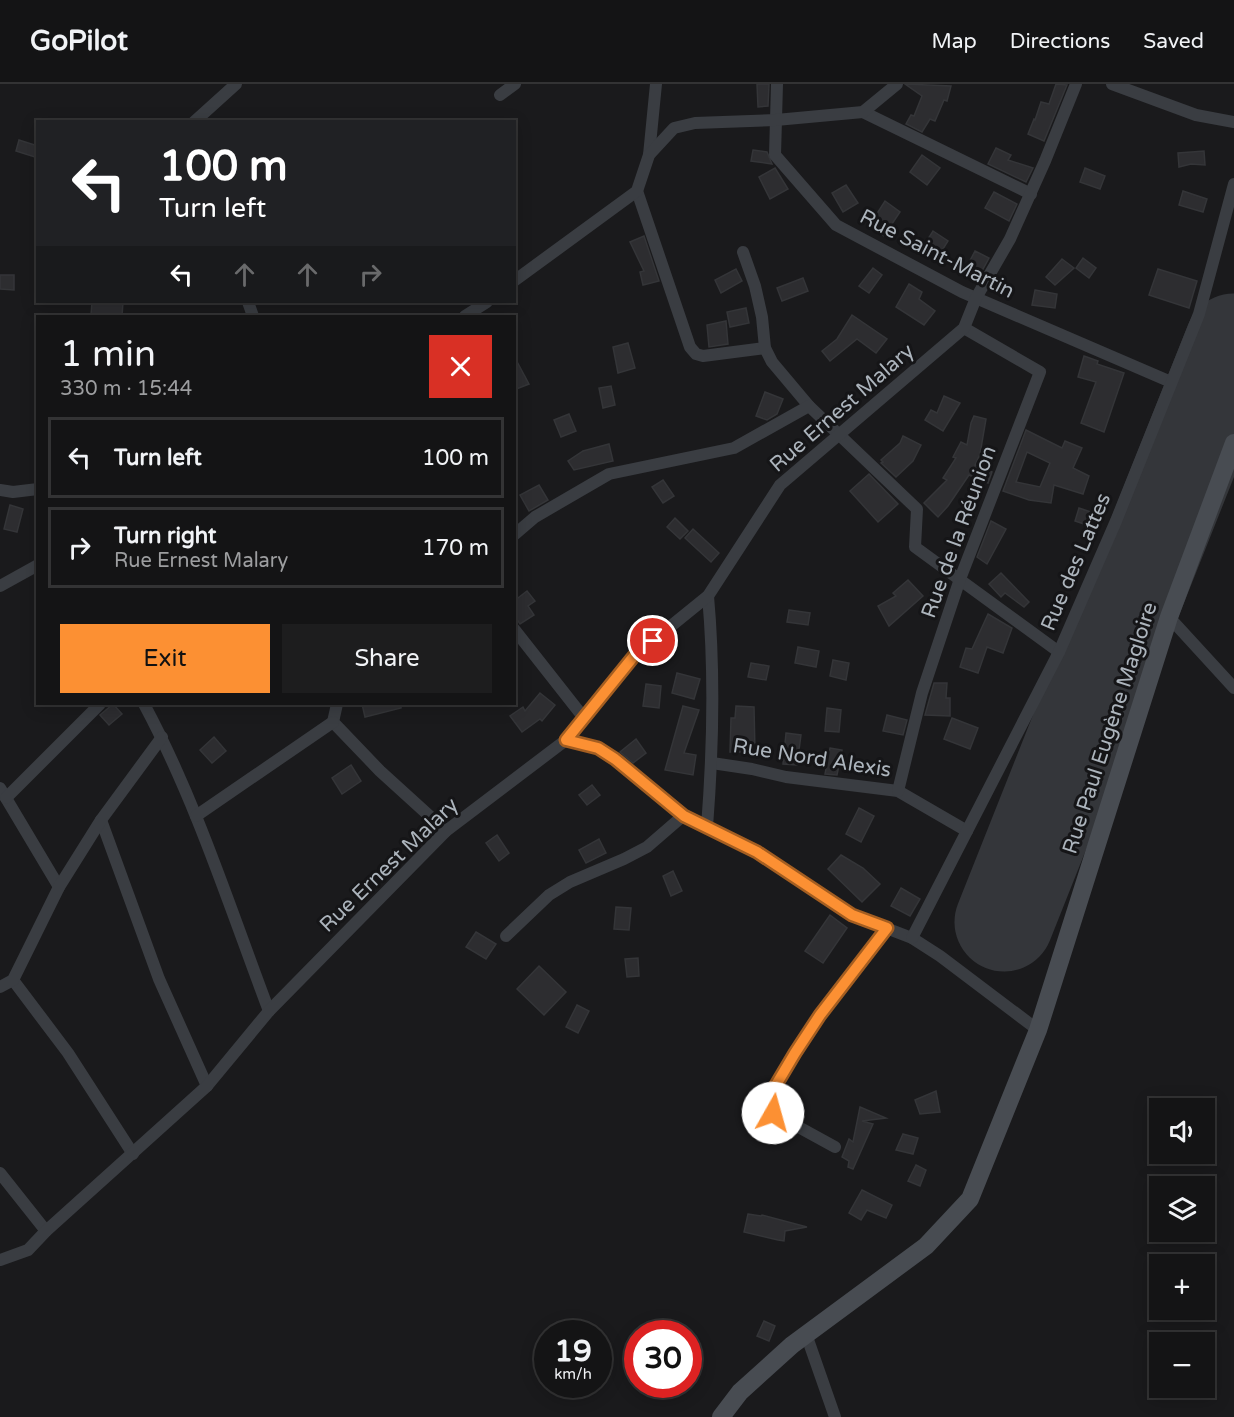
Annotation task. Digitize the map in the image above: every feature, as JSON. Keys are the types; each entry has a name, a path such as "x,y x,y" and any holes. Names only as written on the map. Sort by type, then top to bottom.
{"main road":[{"name":"Rue Paul Eugène Magloire","path":"721,1417 740,1392 792,1345 926,1246 969,1199 1038,1030 1169,617 1234,443"}],"street":[{"path":"196,120 236,84"},
{"path":"500,95 515,84"},
{"path":"516,280 637,191 649,155 656,84"},
{"name":"Rue Saint-Martin","path":"777,84 775,155 836,225 975,298 1171,382"},
{"path":"863,112 897,84"},
{"name":"Rue Ernest Malary","path":"0,1260 28,1250 207,1086 269,1011 446,831 566,740 634,656 708,596 780,485 964,328 975,298 1010,239 1031,194 1076,84"},
{"path":"1112,84 1196,115 1234,122"},
{"path":"649,155 674,128 695,123 776,120 863,112 1031,194"},
{"name":"Rue des Lattes","path":"912,938 1059,651 1116,521 1199,314 1234,184"},
{"path":"637,191 690,347 696,354 703,356 765,348"},
{"path":"743,252 755,286 762,317 765,348 772,362 809,406 917,509 915,546 1059,651"},
{"path":"466,315 484,303"},
{"name":"Rue de la Réunion","path":"898,791 922,693 960,579 1040,372 964,328"},
{"path":"516,533 535,517 609,474 734,448 809,406"},
{"path":"0,490 13,492 36,489"},
{"path":"0,586 36,566"},
{"path":"707,827 712,763 713,652 708,596"},
{"path":"1169,617 1234,688"},
{"path":"516,632 584,718"},
{"path":"60,887 3,793 99,705"},
{"path":"145,705 162,737 196,816 269,1011"},
{"path":"196,816 333,722 337,705"},
{"path":"333,722 380,771 446,831"},
{"path":"0,987 13,980 60,887 100,820 162,737"},
{"path":"566,740 598,748 615,759 684,816 757,852 852,915 912,938 940,956 1038,1030"},
{"name":"Rue Nord Alexis","path":"712,763 786,777 898,791 967,831"},
{"path":"506,936 549,895 570,882 624,860 647,847 684,816"},
{"path":"100,820 159,979 207,1086"},
{"path":"835,1147 773,1113 771,1102 773,1090 820,1015 887,928"},
{"path":"13,980 68,1053 133,1154"},
{"path":"0,1173 46,1232"},
{"path":"806,1334 835,1417"}],"building":[{"path":"757,84 769,84 768,106 758,107"},
{"path":"905,84 951,86 947,101 944,100 935,121 930,119 922,132 906,124 911,115 914,116 922,96"},
{"path":"1056,84 1067,85 1044,141 1028,134 1041,102 1049,104"},
{"path":"19,140 36,145 36,157 16,151"},
{"path":"996,148 1011,155 1008,160 1033,168 1026,182 988,164"},
{"path":"753,150 767,152 772,164 751,161"},
{"path":"1204,151 1205,165 1191,164 1179,167 1178,153"},
{"path":"922,155 940,168 927,185 910,172"},
{"path":"775,168 788,189 770,199 759,177"},
{"path":"1085,168 1105,176 1100,189 1080,182"},
{"path":"846,185 858,203 843,212 832,193"},
{"path":"1183,191 1207,199 1203,212 1179,205"},
{"path":"994,192 1017,204 1009,221 985,208"},
{"path":"885,201 900,212 884,236 869,226"},
{"path":"933,231 948,241 936,260 921,250"},
{"path":"644,236 659,281 643,285 640,272 644,271 630,242"},
{"path":"975,251 989,258 977,280 963,274"},
{"path":"1083,258 1096,268 1089,278 1076,268"},
{"path":"1062,259 1074,268 1055,285 1046,277"},
{"path":"873,268 882,275 869,293 859,286"},
{"path":"736,269 742,281 721,293 715,280"},
{"path":"1158,269 1197,281 1189,308 1149,295"},
{"path":"0,275 14,275 14,290 0,289"},
{"path":"803,278 808,291 782,301 777,288"},
{"path":"909,284 922,292 919,299 935,311 924,325 896,307"},
{"path":"1035,290 1057,294 1055,308 1032,305"},
{"path":"92,303 123,303 122,315 91,315"},
{"path":"746,308 749,323 730,327 727,312"},
{"path":"852,315 887,339 876,353 857,339 830,361 822,351 837,339"},
{"path":"726,321 728,344 709,347 707,325"},
{"path":"628,343 635,368 618,373 613,347"},
{"path":"1084,356 1098,361 1097,364 1124,373 1104,432 1081,423 1096,382 1078,377"},
{"path":"516,360 529,384 516,389"},
{"path":"611,386 615,405 603,408 599,388"},
{"path":"765,392 783,399 777,414 767,420 756,416"},
{"path":"944,396 960,403 943,431 925,420 931,410 937,413"},
{"path":"569,414 576,431 561,437 554,420"},
{"path":"974,416 986,419 980,454 975,465 992,472 988,483 969,475 938,517 924,503 947,480 943,478 956,458 953,457 961,442 967,445"},
{"path":"1026,430 1062,448 1065,441 1082,448 1073,468 1089,476 1083,494 1054,485 1051,503 1029,500 1003,491","holes":["1027,452 1050,463 1040,487 1016,482"]},
{"path":"903,436 921,445 913,461 896,477 881,463 883,462 881,460 900,443"},
{"path":"609,444 613,461 574,470 568,461 583,451"},
{"path":"869,474 898,504 878,522 850,491"},
{"path":"663,480 674,496 663,503 652,487"},
{"path":"539,485 548,500 529,511 520,495"},
{"path":"10,505 23,509 17,532 4,529"},
{"path":"1079,508 1091,512 1087,525 1075,521"},
{"path":"675,518 688,531 680,539 667,527"},
{"path":"991,521 1006,529 987,564 977,557"},
{"path":"693,529 719,553 711,562 685,538"},
{"path":"1001,573 1029,602 1024,607 1005,593 1001,597 989,584"},
{"path":"908,580 923,596 889,626 878,606 896,596 893,593"},
{"path":"527,591 535,601 528,606 534,615 520,624 516,618 516,599"},
{"path":"789,610 810,613 808,625 787,622"},
{"path":"988,614 1012,628 1003,653 987,647 978,673 960,667 966,648 972,649"},
{"path":"798,647 819,651 816,667 795,663"},
{"path":"833,660 849,663 846,680 830,676"},
{"path":"751,663 769,666 766,680 748,677"},
{"path":"677,673 700,679 694,699 672,693"},
{"path":"934,683 947,683 946,698 950,698 950,716 925,715"},
{"path":"646,684 661,686 659,708 643,706"},
{"path":"540,693 555,705 542,721 540,719 522,732 510,716 523,707 525,711"},
{"path":"112,705 122,714 109,725 100,715"},
{"path":"362,705 401,705 401,708 365,717"},
{"path":"683,706 699,710 684,753 696,755 693,775 665,770"},
{"path":"736,706 754,707 755,752 730,752 731,718 735,718"},
{"path":"827,708 841,710 839,732 825,731"},
{"path":"887,715 907,720 903,735 883,731"},
{"path":"952,718 978,728 970,749 944,739"},
{"path":"786,733 801,735 797,765 783,764"},
{"path":"214,737 226,751 212,763 200,750"},
{"path":"636,739 646,753 633,763 620,752"},
{"path":"830,748 842,750 837,775 825,774"},
{"path":"351,765 361,781 342,794 332,778"},
{"path":"592,785 600,795 587,805 579,795"},
{"path":"859,808 874,816 861,842 846,834"},
{"path":"497,835 509,853 499,861 486,843"},
{"path":"599,839 606,853 586,863 579,850"},
{"path":"841,855 863,868 880,884 862,902 828,869"},
{"path":"673,871 682,891 671,896 663,876"},
{"path":"901,888 920,899 910,916 891,906"},
{"path":"616,907 631,908 629,930 614,929"},
{"path":"830,915 847,928 823,963 805,951"},
{"path":"476,932 496,944 486,959 466,947"},
{"path":"638,958 639,976 627,977 625,959"},
{"path":"539,966 566,992 544,1015 517,989"},
{"path":"577,1005 589,1011 578,1033 566,1027"},
{"path":"936,1091 940,1112 920,1114 915,1100"},
{"path":"860,1107 886,1118 862,1121 873,1124 853,1169 848,1167 849,1161 842,1157 849,1139 853,1142"},
{"path":"903,1134 918,1138 913,1154 896,1150"},
{"path":"916,1165 926,1170 920,1186 908,1181"},
{"path":"862,1190 892,1205 886,1218 867,1210 861,1220 849,1213"},
{"path":"748,1214 762,1215 807,1227 785,1231 784,1241 778,1240 744,1232"},
{"path":"764,1321 775,1326 769,1341 757,1336"}],"runway":[{"path":"1004,922 1234,343"}],"route":[{"path":"653,641 634,656 566,740 598,748 615,759 684,816 757,852 852,915 887,928 820,1015 795,1053 773,1090 771,1102 773,1113"}]}
